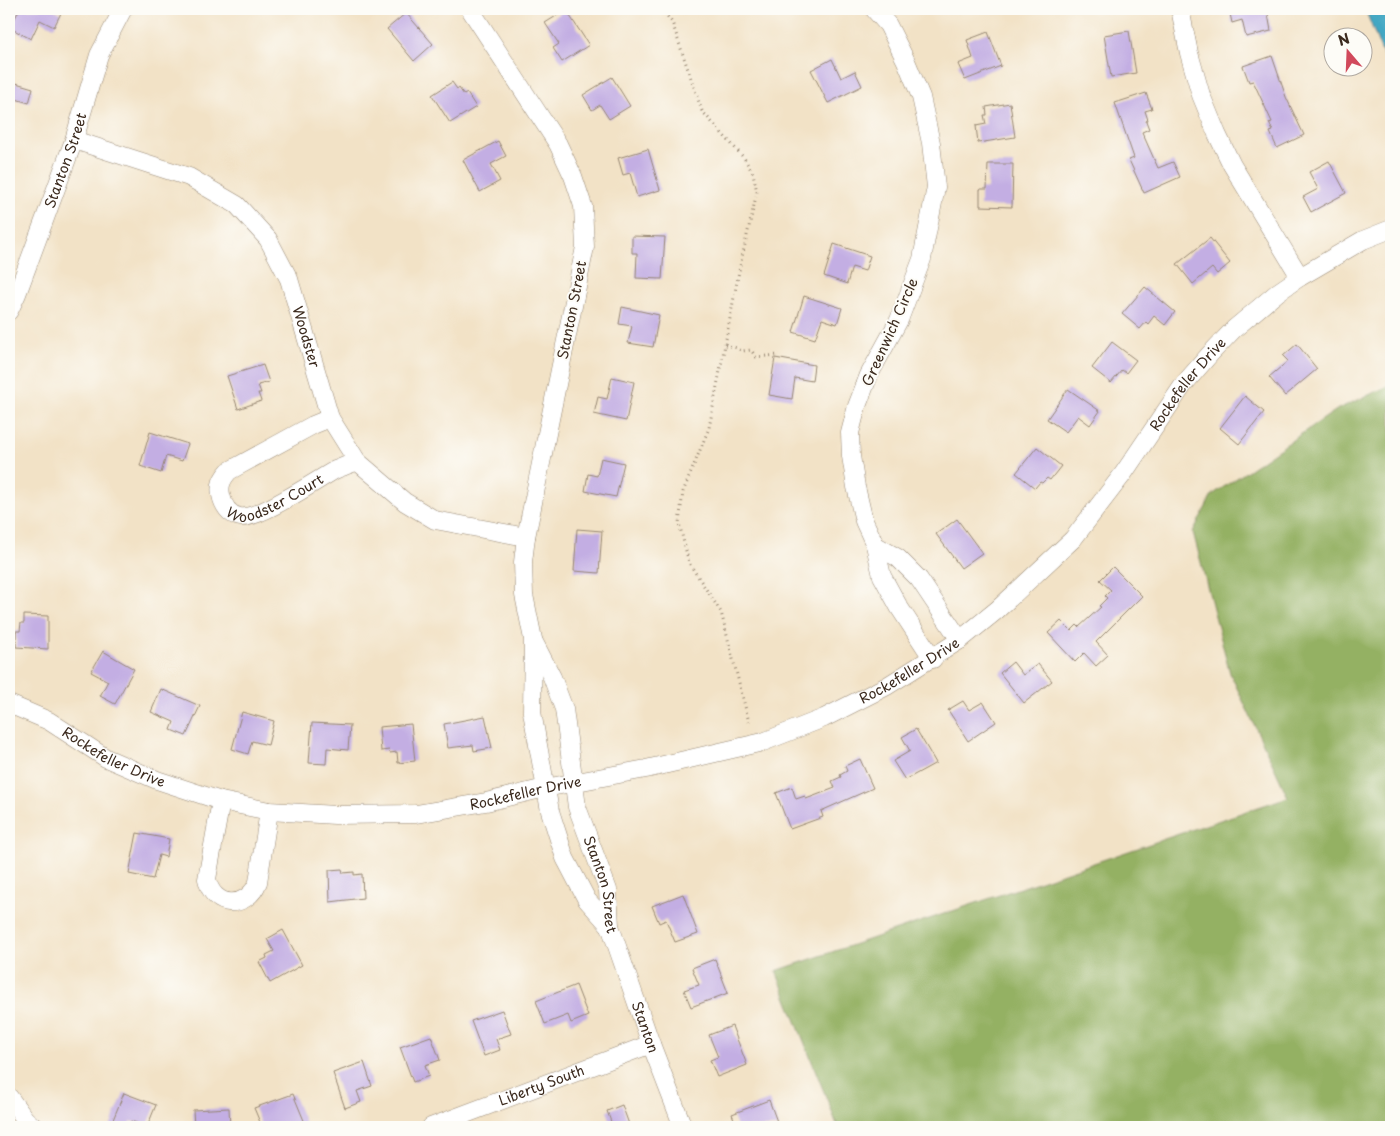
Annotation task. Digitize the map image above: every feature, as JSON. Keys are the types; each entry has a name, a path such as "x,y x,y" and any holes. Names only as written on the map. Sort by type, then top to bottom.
{"street":[{"name":"Stanton Street","path":"9,311 74,140 99,55 122,9"},
{"name":"Stanton Street","path":"470,9 558,144 573,176 583,206 585,247 526,537 524,595 533,639 532,712 550,811 566,858 587,900 610,926"},
{"name":"Greenwich Circle","path":"874,9 888,25 921,97 931,143 936,187 922,259 899,320 869,375 857,406 850,434 851,456 864,521 875,545 882,576 933,659"},
{"path":"1180,9 1198,87 1217,134 1232,165 1300,277"},
{"name":"Woodster","path":"74,140 190,177 237,205 268,239 289,279 330,418 356,462 405,502 435,520 526,537"},
{"name":"Rockefeller Drive","path":"9,704 49,721 106,758 157,780 221,800 269,811 335,815 416,814 486,802 546,788 708,756 763,742 824,718 887,686 933,659 997,610 1074,538 1123,474 1178,392 1210,354 1248,317 1300,277 1363,240 1391,229"},
{"name":"Woodster Court","path":"330,418 313,425 229,471 220,484 220,492 227,509 240,517 256,515 337,469 356,462"},
{"path":"875,545 898,558 919,579 960,640"},
{"name":"Stanton Street","path":"533,639 552,677 564,709 577,808 608,890 610,926"},
{"path":"221,800 208,880 209,888 217,898 228,901 237,902 247,898 254,892 258,882 269,811"},
{"name":"Stanton","path":"610,926 651,1044 683,1127"},
{"name":"Liberty South","path":"432,1127 651,1044"},
{"path":"9,1097 34,1127"}],"path":[{"path":"660,9 672,22 702,111 744,158 753,173 757,192 709,428 682,492 678,523 689,563 721,612 750,722"},
{"path":"725,345 742,351 750,350 756,357 778,355"}],"green space":[{"path":"1391,385 1391,1127 838,1127 776,971 1288,797 1230,673 1193,532 1212,495 1338,409"}],"water":[{"path":"1365,9 1391,9 1391,75"}],"building":[{"path":"17,9 53,9 61,13 54,27 40,20 31,39 10,28 19,10"},
{"path":"1229,9 1269,9 1271,31 1246,37 1242,20 1232,23"},
{"path":"566,10 589,45 562,62 553,48 559,44 545,23"},
{"path":"406,13 433,44 414,61 387,29"},
{"path":"1129,31 1136,73 1111,77 1104,35"},
{"path":"988,32 1001,66 965,80 958,64 973,58 967,40"},
{"path":"1272,56 1286,97 1304,135 1277,148 1270,132 1273,131 1269,123 1272,122 1253,81 1249,82 1243,66"},
{"path":"832,59 841,78 855,71 862,86 828,103 811,70"},
{"path":"612,77 630,106 609,119 600,105 592,110 583,95"},
{"path":"9,81 33,88 29,103 9,97"},
{"path":"452,82 464,95 467,93 476,107 450,123 432,95"},
{"path":"1146,93 1152,109 1145,111 1149,129 1142,132 1158,168 1173,162 1180,177 1144,193 1129,160 1134,158 1115,103"},
{"path":"1010,103 1015,137 978,143 976,126 986,124 984,115 987,115 986,107"},
{"path":"498,141 506,156 491,164 500,181 480,192 463,160"},
{"path":"648,149 660,190 637,197 630,173 623,175 618,158"},
{"path":"1329,161 1346,193 1311,212 1303,197 1318,189 1309,172"},
{"path":"988,164 1013,164 1012,207 980,206 980,189 987,189"},
{"path":"632,236 665,237 662,279 636,278 637,253 632,253"},
{"path":"1210,238 1230,263 1217,274 1212,268 1193,284 1177,264"},
{"path":"834,244 870,256 865,271 852,267 847,284 824,276"},
{"path":"1145,287 1175,312 1165,325 1154,316 1148,324 1146,322 1140,329 1122,314"},
{"path":"804,296 842,308 837,324 822,319 815,339 793,332"},
{"path":"622,307 659,315 653,347 628,343 632,326 619,324"},
{"path":"1112,342 1136,360 1126,373 1122,370 1111,383 1092,368"},
{"path":"1297,344 1317,369 1285,396 1269,377 1288,361 1283,356"},
{"path":"775,358 814,365 812,381 795,378 792,399 769,395"},
{"path":"263,365 269,382 258,385 261,401 238,409 227,376"},
{"path":"612,377 634,382 626,421 594,414 598,397 607,399"},
{"path":"1068,389 1100,411 1090,425 1078,416 1066,432 1047,419"},
{"path":"1245,396 1264,412 1239,444 1220,428"},
{"path":"150,432 188,444 182,461 166,456 161,473 140,466"},
{"path":"1037,447 1061,466 1050,480 1047,478 1035,488 1016,473"},
{"path":"601,458 624,463 616,497 585,491 588,474 597,476"},
{"path":"957,519 982,553 961,568 936,534"},
{"path":"577,529 602,531 599,573 574,571"},
{"path":"1113,567 1142,596 1096,642 1108,655 1096,666 1084,653 1075,662 1048,633 1061,621 1071,631 1077,625 1079,627 1101,607 1099,606 1107,598 1105,596 1111,590 1100,580"},
{"path":"24,615 48,616 48,649 16,647 16,631 20,631 21,623 24,623"},
{"path":"103,651 134,669 115,704 100,696 108,681 91,672"},
{"path":"1013,662 1023,675 1038,664 1052,681 1024,703 1000,673"},
{"path":"161,689 200,706 186,736 171,730 174,722 151,712"},
{"path":"963,701 969,710 983,702 996,722 968,741 948,710"},
{"path":"242,712 274,721 268,745 252,741 248,754 232,749"},
{"path":"485,716 492,748 474,751 473,745 448,748 444,724"},
{"path":"312,723 350,725 348,750 327,748 326,764 309,763"},
{"path":"411,724 415,761 398,763 397,752 381,751 379,727"},
{"path":"916,729 936,763 905,780 893,761 910,751 902,737"},
{"path":"860,759 873,788 821,811 823,817 790,829 776,793 792,787 796,799 805,796 806,799 835,788 832,781 841,777 840,775 847,771 845,766"},
{"path":"137,833 169,839 166,857 159,855 153,879 129,874"},
{"path":"342,869 343,873 354,872 354,875 362,874 363,898 330,902 329,870"},
{"path":"683,894 698,934 675,942 666,920 659,923 652,906"},
{"path":"283,930 302,965 270,983 259,962 267,958 266,955 274,951 267,939"},
{"path":"715,959 728,993 691,1007 684,990 699,985 692,968"},
{"path":"576,985 588,1016 571,1023 568,1015 545,1024 536,1001"},
{"path":"502,1010 511,1034 496,1039 500,1050 484,1056 471,1021"},
{"path":"732,1026 747,1065 717,1077 710,1060 718,1057 709,1035"},
{"path":"431,1036 440,1060 425,1065 429,1076 413,1082 400,1047"},
{"path":"364,1062 372,1086 357,1091 361,1102 345,1108 333,1073"},
{"path":"124,1093 156,1105 147,1127 131,1121 129,1127 110,1127"},
{"path":"293,1094 305,1123 294,1127 262,1127 254,1108"},
{"path":"769,1100 779,1127 737,1127 732,1114"},
{"path":"622,1105 630,1127 613,1127 607,1111"},
{"path":"229,1108 230,1127 194,1127 193,1110"}]}
